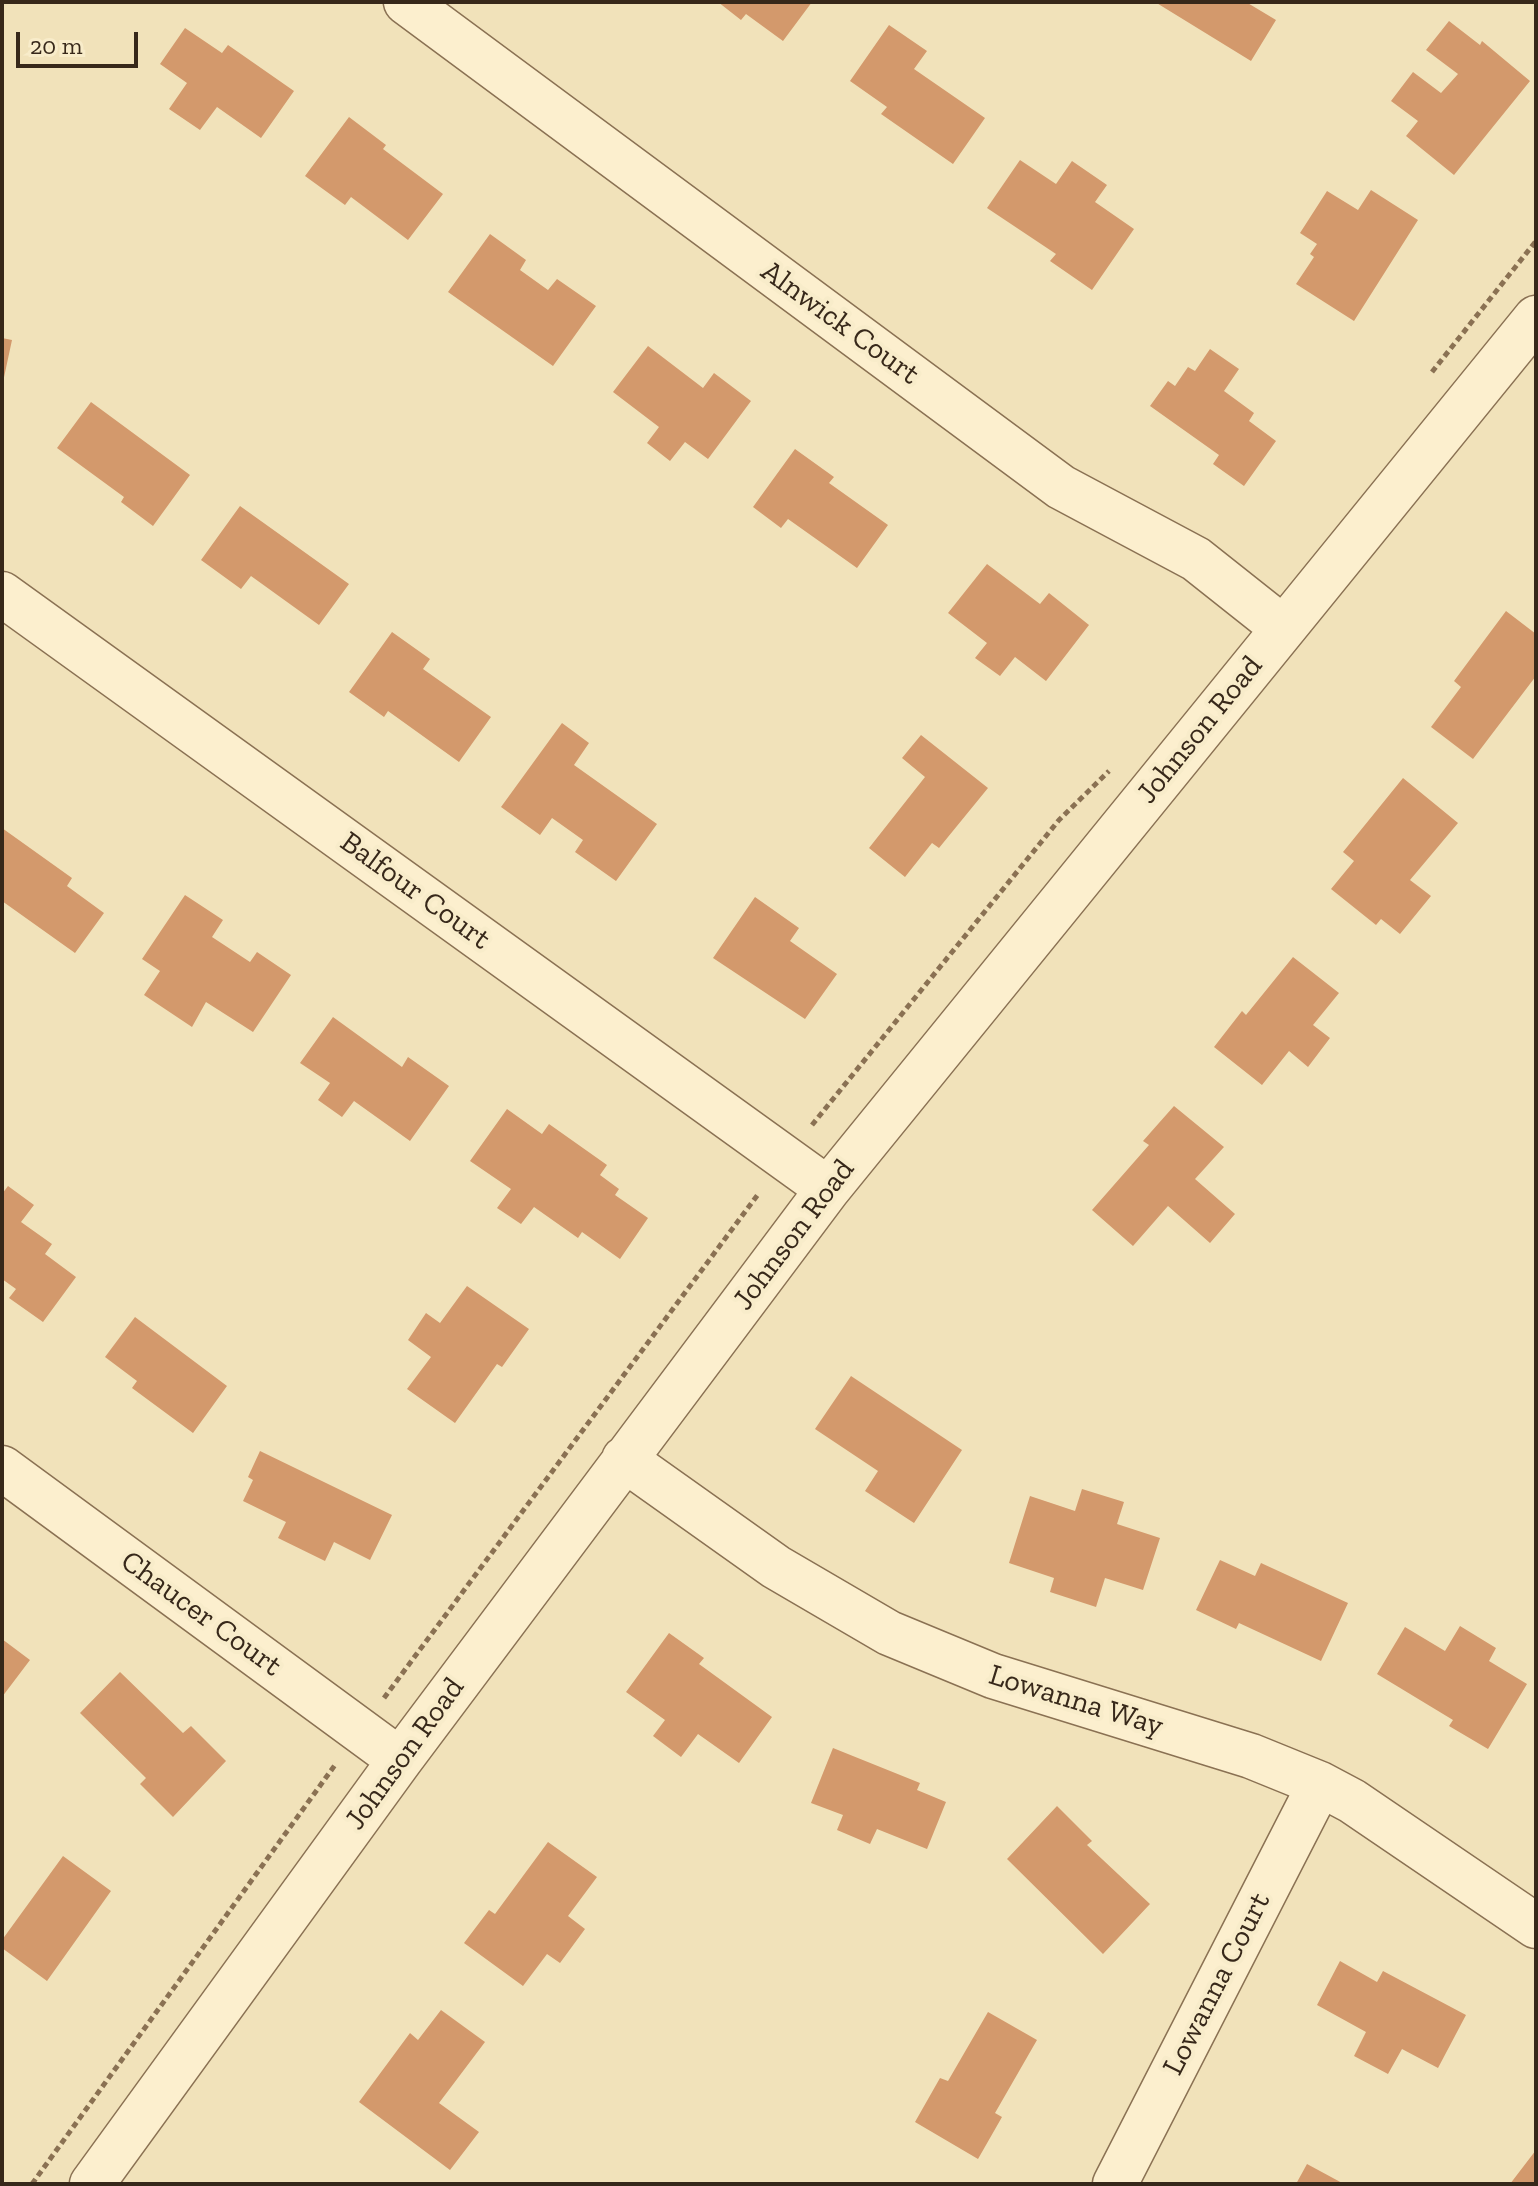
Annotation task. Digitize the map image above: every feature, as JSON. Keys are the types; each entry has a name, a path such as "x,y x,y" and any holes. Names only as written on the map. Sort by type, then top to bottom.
{"street":[{"name":"Alnwick Court","path":"406,2 1061,487 1196,559 1283,628"},
{"name":"Johnson Road","path":"92,2184 400,1760 828,1189 1536,318"},
{"name":"Balfour Court","path":"2,594 828,1189"},
{"name":"Lowanna Way","path":"624,1459 776,1567 889,1633 993,1676 1251,1756 1320,1784 1352,1801 1536,1926"},
{"name":"Chaucer Court","path":"2,1468 400,1760"},
{"name":"Lowanna Court","path":"1115,2184 1320,1784"}],"building":[{"path":"718,2 812,2 783,41 746,14 741,20"},
{"path":"1155,2 1246,2 1276,20 1251,61"},
{"path":"1449,21 1480,45 1482,41 1530,81 1454,175 1406,136 1418,121 1391,101 1413,72 1441,93 1458,74 1426,50"},
{"path":"889,25 927,51 914,69 985,118 953,164 881,114 887,107 850,81"},
{"path":"185,28 222,53 228,45 294,91 261,138 217,107 200,130 169,109 187,83 160,64"},
{"path":"349,117 386,145 383,149 443,194 408,240 351,197 345,205 305,176"},
{"path":"1020,160 1056,184 1072,161 1107,185 1095,202 1134,229 1092,290 1050,261 1056,254 987,208"},
{"path":"1371,190 1418,220 1354,321 1296,284 1314,257 1310,254 1317,244 1300,233 1327,191 1358,210"},
{"path":"490,234 526,260 520,270 548,290 557,279 596,306 553,366 448,292"},
{"path":"2,338 12,340 3,382 2,381"},
{"path":"648,346 703,388 714,373 751,401 708,459 685,442 670,461 647,443 659,427 613,392"},
{"path":"1210,349 1239,369 1224,391 1254,413 1249,421 1276,441 1244,486 1213,464 1219,455 1150,406 1168,381 1175,386 1188,367 1195,371"},
{"path":"91,402 190,475 153,526 121,502 124,497 57,448"},
{"path":"795,449 834,477 829,483 888,525 857,568 788,519 781,528 753,507"},
{"path":"240,506 349,584 319,625 251,576 241,589 201,560"},
{"path":"987,564 1040,604 1049,593 1089,625 1046,681 1015,657 1000,676 975,658 987,643 948,613"},
{"path":"1506,611 1536,634 1536,676 1473,759 1431,727 1461,687 1454,681"},
{"path":"392,632 430,659 423,669 491,717 459,762 388,711 384,717 349,692"},
{"path":"562,723 589,743 574,765 657,824 616,881 575,852 583,840 552,818 540,835 501,807"},
{"path":"921,735 988,788 939,848 932,843 905,877 869,848 925,777 902,758"},
{"path":"1403,778 1458,823 1410,880 1431,896 1400,934 1381,919 1376,925 1331,889 1354,861 1343,852"},
{"path":"2,828 72,878 67,886 104,913 75,953 2,901"},
{"path":"185,895 223,920 212,937 250,962 257,952 291,975 253,1032 206,1002 192,1027 144,995 160,971 142,959"},
{"path":"755,897 799,928 790,941 837,974 805,1019 713,958"},
{"path":"1293,957 1339,993 1313,1025 1330,1038 1308,1067 1289,1051 1262,1085 1214,1047 1242,1011 1246,1015"},
{"path":"333,1017 402,1067 408,1057 449,1086 410,1141 354,1101 342,1117 318,1100 330,1083 300,1063"},
{"path":"1174,1106 1224,1147 1195,1179 1235,1214 1210,1243 1168,1206 1133,1246 1092,1210 1149,1145 1143,1141"},
{"path":"507,1109 542,1134 549,1124 607,1165 600,1175 619,1189 615,1195 648,1218 620,1259 582,1232 578,1238 534,1207 521,1224 497,1208 511,1189 470,1161"},
{"path":"8,1186 34,1205 21,1222 52,1244 45,1254 76,1277 43,1322 9,1298 16,1289 2,1279 2,1194"},
{"path":"467,1286 529,1329 502,1367 497,1364 455,1423 407,1389 431,1357 408,1340 426,1313 440,1323"},
{"path":"135,1317 227,1386 193,1433 132,1388 137,1381 105,1357"},
{"path":"851,1376 962,1450 914,1523 865,1491 878,1471 815,1429"},
{"path":"260,1451 392,1515 370,1560 334,1542 325,1561 278,1538 286,1522 243,1501 253,1480 248,1477"},
{"path":"1082,1489 1124,1502 1117,1524 1160,1538 1143,1590 1105,1578 1096,1607 1050,1592 1054,1578 1009,1563 1030,1496 1075,1511"},
{"path":"1220,1560 1255,1576 1261,1563 1348,1603 1321,1661 1239,1623 1236,1629 1196,1610"},
{"path":"1460,1626 1496,1648 1489,1661 1527,1684 1488,1749 1449,1726 1453,1720 1377,1674 1405,1627 1445,1651"},
{"path":"669,1633 704,1658 699,1664 772,1717 739,1763 698,1734 681,1757 653,1736 665,1720 626,1692"},
{"path":"2,1639 30,1660 2,1697"},
{"path":"120,1672 183,1733 191,1726 226,1761 173,1817 140,1784 146,1778 80,1713"},
{"path":"833,1748 920,1783 917,1790 946,1802 927,1849 877,1829 870,1844 837,1830 843,1815 811,1803"},
{"path":"1057,1806 1092,1841 1087,1845 1150,1904 1103,1954 1007,1859"},
{"path":"548,1842 597,1877 568,1916 585,1929 560,1963 547,1954 523,1986 464,1943 489,1910 495,1914"},
{"path":"63,1856 111,1891 47,1981 2,1948 2,1940"},
{"path":"1340,1961 1377,1982 1383,1971 1466,2015 1438,2068 1402,2049 1388,2074 1354,2056 1366,2032 1317,2005"},
{"path":"441,2010 485,2042 439,2103 479,2132 450,2170 359,2102 410,2033 418,2040"},
{"path":"988,2012 1037,2040 995,2113 1002,2117 978,2159 915,2122 940,2078 948,2081"},
{"path":"1536,2150 1536,2184 1510,2184"},
{"path":"1307,2164 1344,2184 1296,2184"}]}
